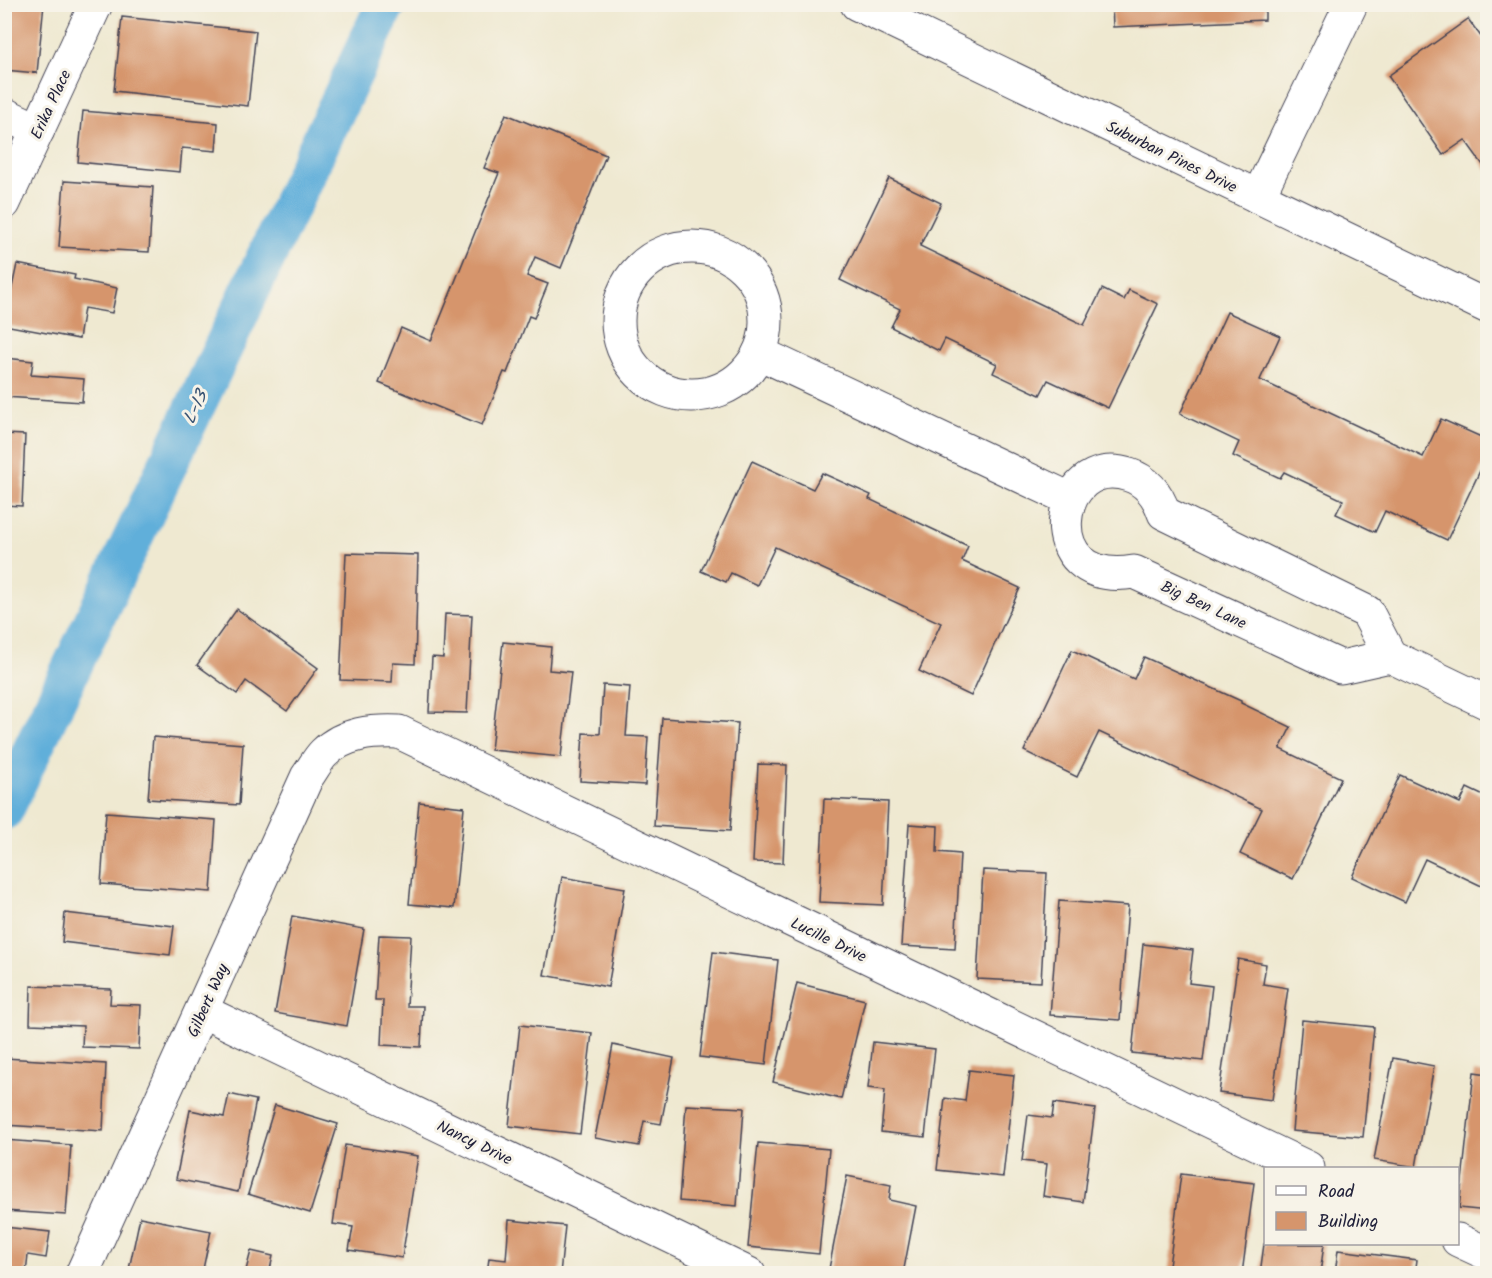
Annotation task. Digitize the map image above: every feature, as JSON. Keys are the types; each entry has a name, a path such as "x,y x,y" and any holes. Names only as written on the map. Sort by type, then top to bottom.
{"street":[{"name":"Erika Place","path":"4,203 96,4"},
{"name":"Suburban Pines Drive","path":"857,4 1488,307"},
{"path":"1258,197 1351,4"},
{"path":"4,114 38,130"},
{"path":"698,247 722,253 741,266 756,284 765,307 766,330 759,353 744,374 724,388 699,395 674,394 651,383 633,366 621,344 618,319 623,294 635,273 653,258 675,249 698,247"},
{"path":"759,353 1070,499 1079,486 1106,472 1122,473 1139,478 1160,500 1164,513 1367,612 1390,656 1488,703"},
{"name":"Big Ben Lane","path":"1070,499 1065,516 1065,534 1072,550 1084,563 1099,572 1116,575 1134,572 1341,668 1390,656"},
{"name":"Lucille Drive","path":"346,738 372,731 399,732 1306,1167"},
{"name":"Gilbert Way","path":"82,1274 307,777 324,753 346,738"},
{"name":"Nancy Drive","path":"202,1011 749,1274"},
{"path":"1459,1240 1488,1254"}],"building":[{"path":"4,4 44,4 37,73 4,70"},
{"path":"1112,4 1265,4 1265,20 1113,27"},
{"path":"122,17 256,31 248,106 114,91"},
{"path":"1468,19 1488,46 1488,172 1465,140 1443,155 1388,76"},
{"path":"83,111 218,123 216,151 182,148 180,172 78,162"},
{"path":"506,114 606,155 561,268 535,257 527,276 548,284 534,318 529,316 507,373 504,372 482,425 379,383 401,328 431,341 499,173 484,168"},
{"path":"889,178 941,203 920,246 1084,325 1102,289 1124,300 1129,290 1158,304 1108,408 1048,380 1040,395 993,373 997,364 945,339 939,351 891,327 900,309 840,280"},
{"path":"64,181 153,187 149,252 59,247"},
{"path":"17,264 75,275 74,279 117,288 112,313 84,308 79,339 4,325"},
{"path":"1227,312 1280,336 1260,380 1423,457 1441,419 1488,440 1488,454 1447,540 1385,511 1375,532 1336,514 1343,500 1284,472 1280,478 1233,456 1239,442 1180,414"},
{"path":"5,358 33,361 31,375 84,379 82,402 5,397"},
{"path":"4,434 25,435 22,506 4,505"},
{"path":"752,461 813,489 822,473 871,495 869,499 968,546 962,561 1020,588 971,696 919,671 941,623 775,547 757,585 731,573 726,582 701,571"},
{"path":"346,553 418,555 415,664 393,663 392,682 340,680"},
{"path":"237,609 318,668 287,711 246,681 237,694 197,665"},
{"path":"445,614 472,615 467,713 429,712 432,657 443,658"},
{"path":"503,642 551,647 549,670 571,672 561,757 491,750"},
{"path":"1072,650 1134,679 1144,657 1241,701 1291,727 1280,749 1341,778 1293,879 1240,854 1262,809 1099,732 1077,777 1024,751"},
{"path":"603,685 630,687 626,736 648,737 645,785 580,781 583,733 600,734"},
{"path":"662,718 738,723 730,831 654,826"},
{"path":"153,737 243,744 239,805 148,799"},
{"path":"758,764 787,765 783,863 753,862"},
{"path":"1400,775 1460,803 1467,788 1488,798 1488,889 1425,859 1405,902 1352,877"},
{"path":"824,799 888,802 883,905 819,902"},
{"path":"419,802 464,807 454,908 409,904"},
{"path":"106,812 216,820 211,892 101,884"},
{"path":"909,824 938,826 937,852 960,854 955,949 901,946"},
{"path":"983,870 1047,873 1041,982 977,979"},
{"path":"562,877 625,888 608,987 544,975"},
{"path":"1059,901 1128,906 1120,1020 1050,1015"},
{"path":"65,913 174,926 170,955 62,942"},
{"path":"292,916 364,929 347,1026 275,1013"},
{"path":"379,935 411,936 407,1006 423,1006 421,1047 381,1045 383,1000 375,1000"},
{"path":"1143,944 1193,950 1189,983 1212,986 1203,1061 1132,1053"},
{"path":"713,952 778,960 766,1065 700,1057"},
{"path":"1238,959 1266,964 1263,984 1288,988 1272,1100 1219,1093"},
{"path":"797,983 865,1000 841,1099 773,1082"},
{"path":"31,986 111,989 110,1004 141,1005 139,1049 82,1047 83,1026 30,1024"},
{"path":"1302,1020 1374,1027 1363,1137 1292,1131"},
{"path":"520,1025 592,1033 580,1134 509,1126"},
{"path":"873,1042 935,1049 925,1137 881,1132 885,1090 868,1088"},
{"path":"613,1045 674,1058 661,1124 644,1121 639,1146 595,1138"},
{"path":"4,1058 106,1064 103,1131 4,1125"},
{"path":"1393,1058 1434,1066 1416,1167 1374,1160"},
{"path":"969,1070 1014,1075 1003,1177 937,1170 945,1098 965,1101"},
{"path":"1474,1072 1488,1074 1488,1211 1459,1208"},
{"path":"229,1094 256,1100 238,1192 176,1179 190,1110 224,1117"},
{"path":"1054,1103 1095,1109 1083,1202 1043,1196 1047,1164 1022,1161 1028,1115 1052,1118"},
{"path":"275,1105 338,1124 310,1213 248,1194"},
{"path":"686,1105 744,1108 737,1206 679,1201"},
{"path":"4,1140 71,1145 66,1215 4,1211"},
{"path":"758,1143 829,1149 819,1254 748,1247"},
{"path":"345,1145 418,1156 402,1258 349,1250 353,1227 333,1224"},
{"path":"1181,1174 1254,1183 1242,1274 1168,1274"},
{"path":"847,1176 891,1185 889,1200 916,1206 903,1274 828,1274"},
{"path":"140,1217 211,1231 202,1274 128,1274"},
{"path":"509,1220 565,1226 560,1274 487,1274 489,1258 506,1260"},
{"path":"4,1227 50,1232 46,1258 28,1255 26,1274 4,1274"},
{"path":"1264,1244 1324,1245 1320,1274 1260,1274"},
{"path":"1338,1250 1417,1260 1415,1274 1335,1274"},
{"path":"251,1251 273,1256 269,1274 245,1274"}],"waterway":[{"name":"L-13","path":"4,810 386,4"}]}
